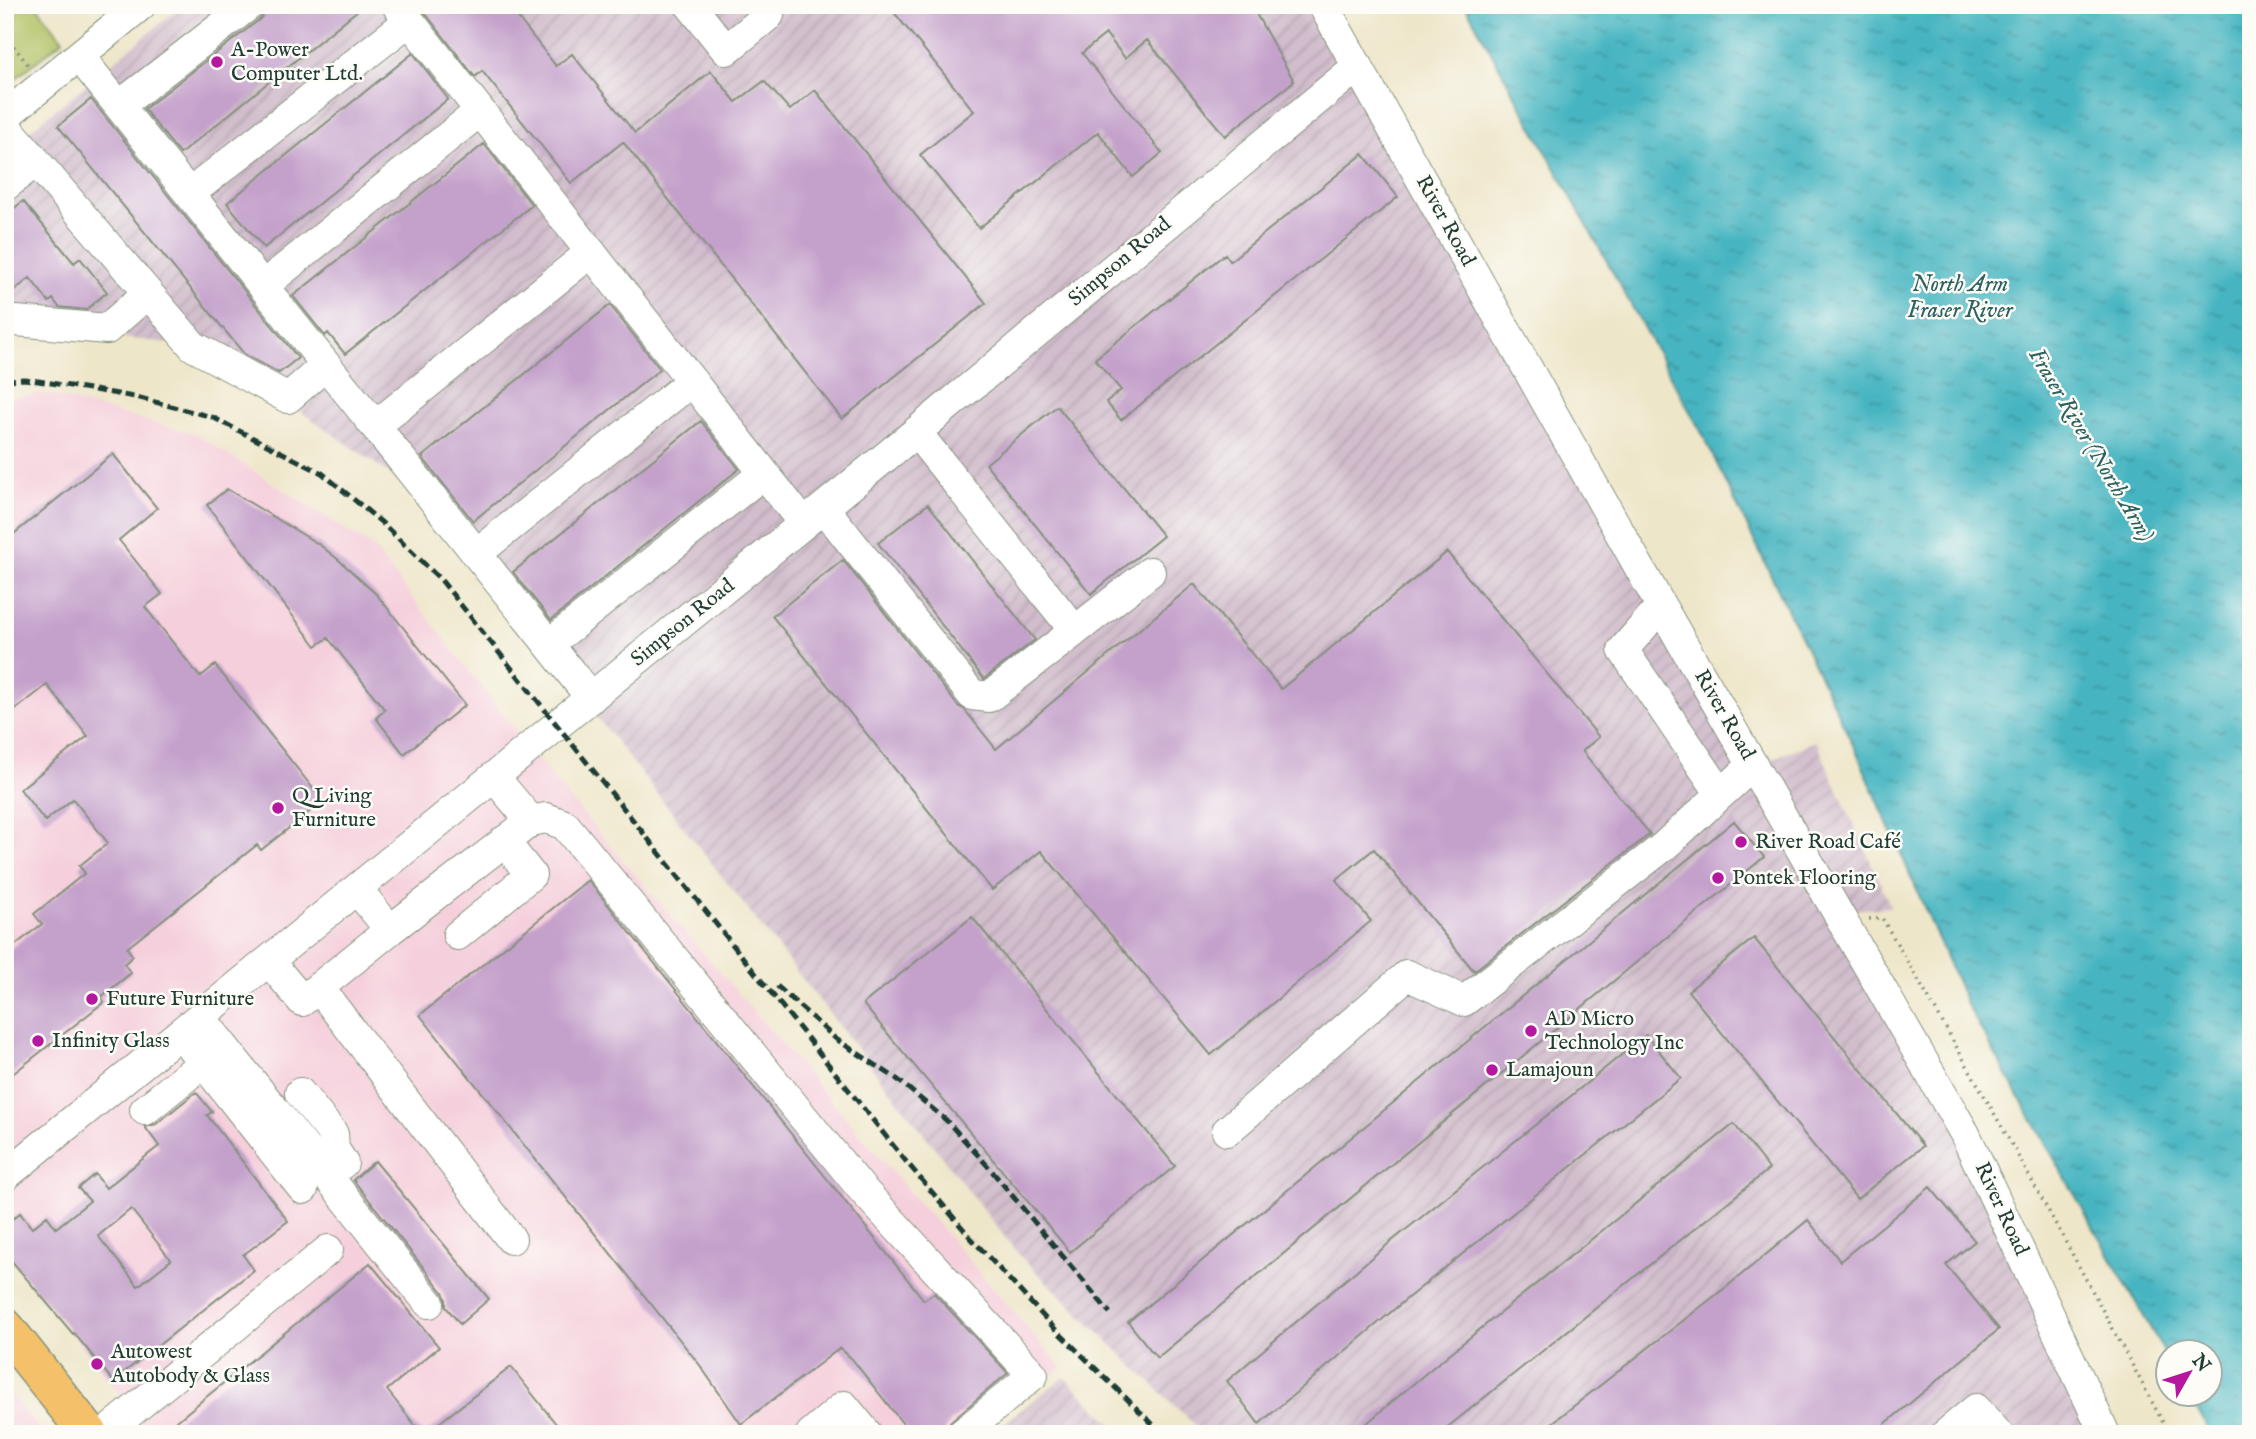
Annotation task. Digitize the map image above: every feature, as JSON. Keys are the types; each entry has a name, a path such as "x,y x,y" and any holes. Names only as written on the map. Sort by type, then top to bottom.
{"main road":[{"path":"5,1328 89,1434"}],"street":[{"path":"5,116 141,5"},
{"path":"119,106 249,5"},
{"path":"690,5 726,50 769,15 762,5"},
{"name":"River Road","path":"1323,5 1661,606 1965,1134 2105,1434"},
{"path":"189,194 403,13 764,473 814,516 972,695 989,697 1150,572"},
{"path":"79,56 591,698"},
{"name":"Simpson Road","path":"5,1176 814,516 1358,66"},
{"path":"263,286 480,111"},
{"path":"5,125 193,346 288,398 326,365"},
{"path":"5,186 36,161"},
{"path":"375,426 590,253"},
{"path":"5,323 16,321 107,328 148,293"},
{"path":"476,554 692,382"},
{"path":"916,432 1075,631"},
{"path":"549,644 764,473"},
{"path":"1661,606 1623,650 1721,794"},
{"path":"1227,1131 1407,975 1464,1001 1662,847 1753,765"},
{"path":"494,777 531,821"},
{"path":"269,961 302,1001 531,821 546,818 565,825 861,1188 1033,1375 962,1434"},
{"path":"458,935 531,875 504,841"},
{"path":"357,889 390,930"},
{"path":"319,988 512,1239"},
{"path":"190,1025 203,1063 429,1304"},
{"path":"190,1025 315,1182"},
{"path":"145,1110 203,1063"},
{"path":"300,1093 333,1134 334,1149 343,1163 315,1182"},
{"path":"104,1434 328,1251"},
{"path":"811,1434 844,1406 867,1434"},
{"path":"1946,1434 1976,1409 1998,1434"}],"path":[{"path":"5,35 44,84"},
{"path":"1844,922 1882,918 1954,1041 2169,1434"}],"shaded area":[{"path":"183,5 1323,5 1965,1134 2105,1434 1204,1434 1019,1255 426,499 290,404 186,345 61,331 5,336 5,151"},
{"path":"44,393 196,434 374,548 552,778 1062,1368 976,1434 152,1434 5,1251 5,399"},
{"path":"1816,741 1891,907 1843,911 1762,763"},
{"path":"1064,1377 1123,1434 990,1434"},
{"path":"5,1387 43,1434 5,1434"}],"green space":[{"path":"5,5 36,5 63,40 5,87"}],"water":[{"name":"North Arm Fraser River","path":"1465,5 2251,5 2251,1434 2211,1434 2196,1408 2224,1408 2224,1338 2156,1338 1966,1003 1858,755 1703,435"}],"building":[{"path":"272,5 364,5 180,154 144,109 260,19"},
{"path":"419,5 508,5 556,66 572,54 635,133 711,71 736,102 764,81 790,110 815,90 986,303 842,419 623,142 571,183 482,71 475,77"},
{"path":"888,5 1251,5 1294,81 1225,136 1147,40 1125,58 1106,34 1082,53 1162,153 1133,177 1098,132 979,228 920,155 974,111"},
{"path":"413,53 448,99 264,248 227,203"},
{"path":"91,99 298,358 279,373 244,354 58,126"},
{"path":"484,144 532,205 345,354 328,333 325,336 293,296"},
{"path":"1363,154 1398,197 1121,420 1106,402 1121,390 1095,359 1225,254 1230,261"},
{"path":"23,201 74,263 80,258 107,292 86,310 59,307 53,299 49,302 30,278 5,298 5,216"},
{"path":"610,305 660,369 473,521 422,457"},
{"path":"1057,406 1163,536 1091,594 986,464"},
{"path":"701,421 739,469 551,620 513,572"},
{"path":"113,454 157,508 119,540 162,594 145,607 200,677 215,665 323,801 261,850 257,845 127,948 133,956 124,964 131,973 101,997 104,1002 5,1080 5,953 42,924 34,914 85,873 79,866 108,843 73,799 45,821 20,789 88,736 47,685 5,718 5,541"},
{"path":"227,489 320,545 340,561 377,595 465,705 404,754 376,718 385,710 328,638 316,646 207,505"},
{"path":"928,504 1035,640 984,679 878,543"},
{"path":"1447,552 1599,737 1582,751 1650,834 1474,971 1374,849 1336,880 1371,921 1211,1055 1041,851 992,890 772,616 843,560 958,706 964,709 996,749 1194,584 1281,689"},
{"path":"1734,821 1764,857 1157,1358 1128,1322"},
{"path":"588,880 924,1300 934,1293 1008,1373 951,1421 941,1434 911,1434 852,1359 840,1348 741,1424 699,1364 420,1015"},
{"path":"972,917 1175,1166 1070,1252 863,1004"},
{"path":"1754,938 1923,1146 1857,1199 1688,991"},
{"path":"1646,1035 1681,1078 1404,1301 1259,1424 1227,1381 1371,1258"},
{"path":"196,1092 212,1112 207,1115 288,1221 243,1255 254,1270 113,1381 5,1253 5,1225 20,1213 32,1228 47,1216 56,1228 90,1201 78,1188 95,1174 106,1188 159,1146 145,1127 156,1124","holes":["131,1209 171,1260 138,1286 98,1236"]},
{"path":"1734,1124 1769,1169 1439,1434 1354,1434 1432,1368"},
{"path":"375,1161 489,1299 460,1324 446,1307 443,1292 353,1180"},
{"path":"1930,1187 1975,1241 1946,1265 1999,1329 1873,1434 1538,1434 1808,1220 1840,1261"},
{"path":"370,1263 439,1347 387,1390 422,1434 161,1434"},
{"path":"511,1367 564,1434 425,1434"}],"railway":[{"path":"5,380 25,379 140,398 212,417 322,473 381,522 441,580 904,1159 971,1238 1055,1329 1163,1434"},
{"path":"777,986 836,1039 897,1079 946,1120 1110,1313"}],"place":[{"name":"A-Power Computer Ltd.","path":"217,62"},
{"name":"Q Living Furniture","path":"278,808"},
{"name":"River Road Café","path":"1741,842"},
{"name":"Pontek Flooring","path":"1718,878"},
{"name":"Future Furniture","path":"92,999"},
{"name":"AD Micro Technology Inc","path":"1531,1031"},
{"name":"Infinity Glass","path":"38,1041"},
{"name":"Lamajoun","path":"1492,1070"},
{"name":"Autowest Autobody & Glass","path":"97,1364"}],"water label":[{"name":"Fraser River (North Arm)","path":"2091,445"}]}
